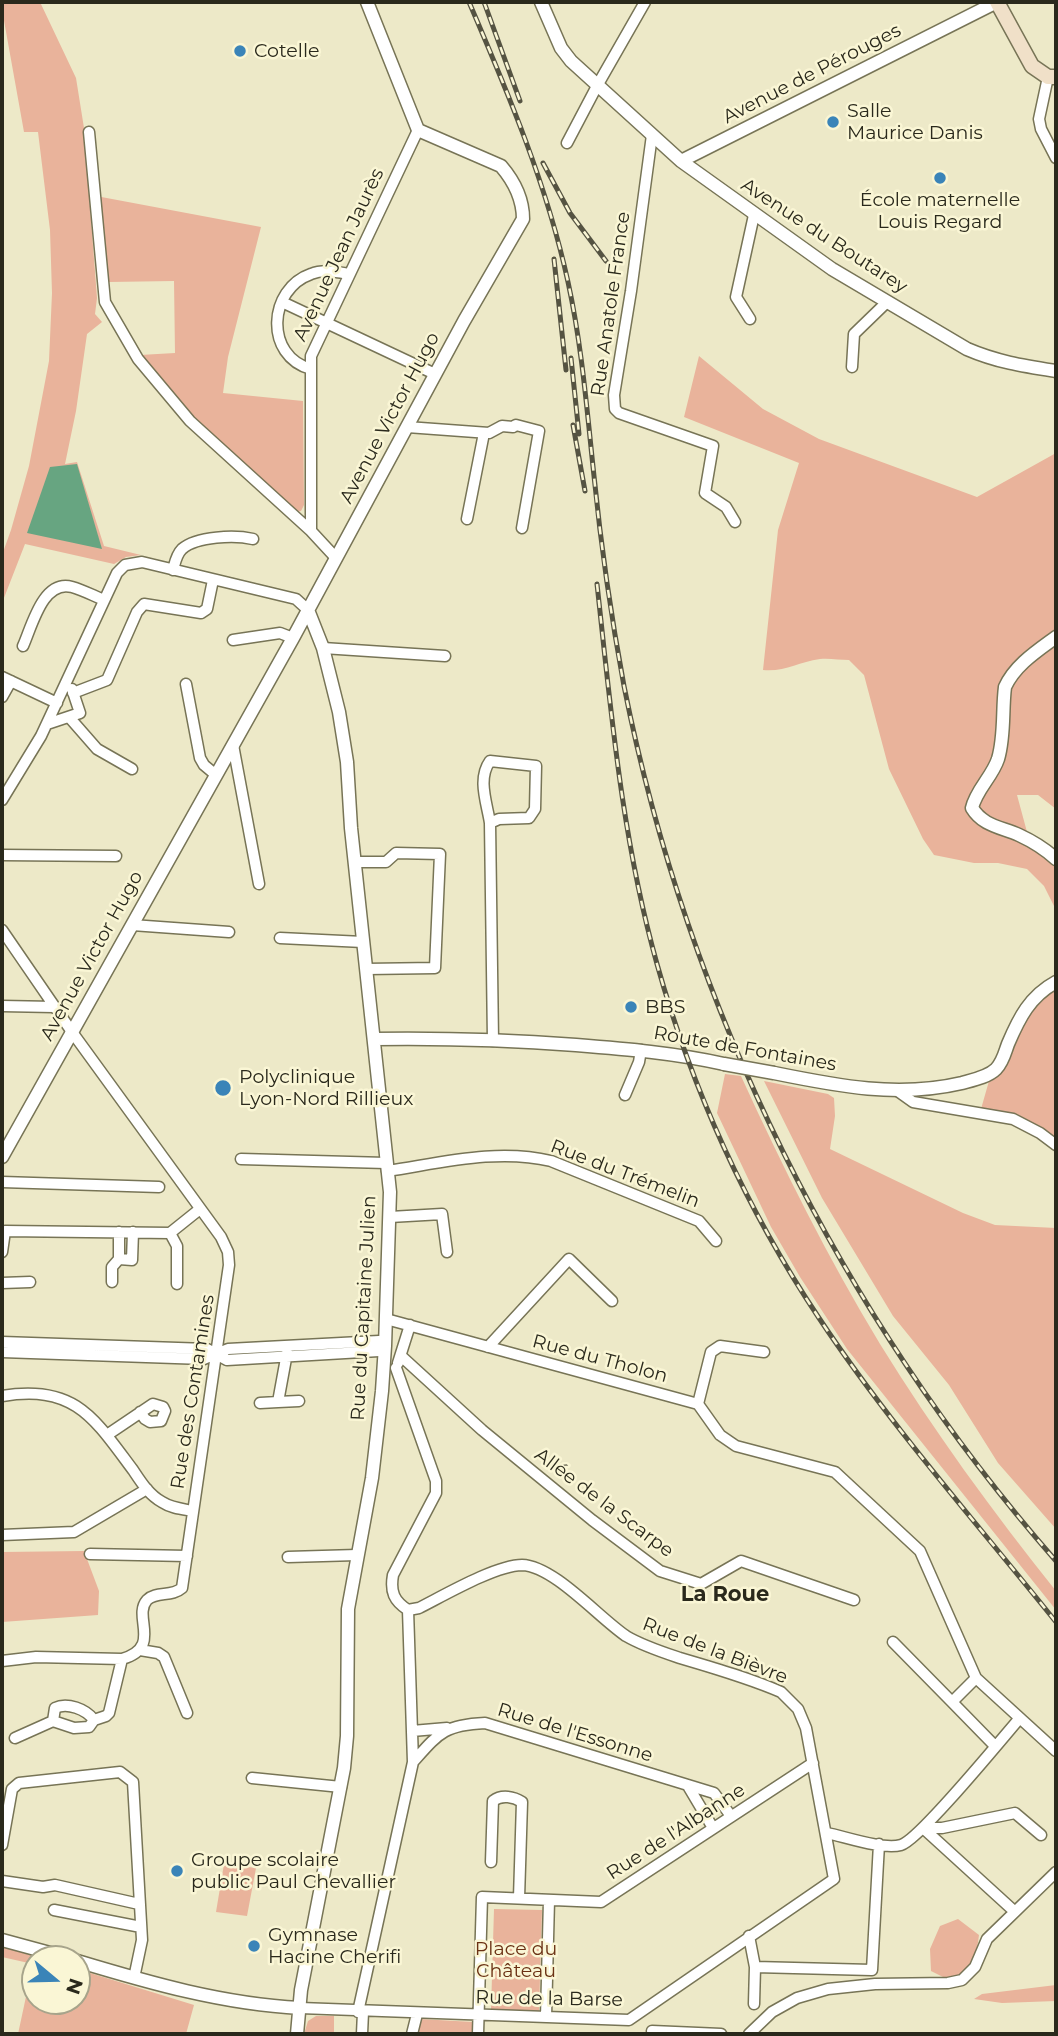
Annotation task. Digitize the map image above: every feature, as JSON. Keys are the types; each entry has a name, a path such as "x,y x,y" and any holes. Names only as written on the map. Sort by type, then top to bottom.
{"main road":[{"path":"997,2 1032,66 1052,77"}],"street":[{"path":"367,2 418,130"},
{"name":"Avenue du Boutarey","path":"541,2 561,48 577,68 681,161 754,215 832,269 990,359 1008,365 1056,371"},
{"path":"568,143 597,86 646,2"},
{"name":"Avenue de Pérouges","path":"681,161 997,2"},
{"path":"1052,77 1039,119 1041,129 1056,158"},
{"name":"Avenue Victor Hugo","path":"2,1157 293,638 435,374 523,219 521,201 510,176 501,166 418,130"},
{"name":"Avenue Jean Jaurès","path":"311,531 311,356 418,130"},
{"path":"89,132 105,302 138,359 190,421 311,531 336,558"},
{"name":"Rue Anatole France","path":"652,135 614,395 615,409 619,413 713,446 705,493 726,507 735,522"},
{"path":"750,319 736,297 754,215"},
{"path":"311,369 294,362 282,347 277,320 282,302 292,286 309,274 349,274"},
{"path":"282,302 435,374"},
{"path":"852,367 854,334 887,302"},
{"path":"407,426 489,433 502,426 516,425 539,431 523,528"},
{"path":"467,519 484,433"},
{"path":"173,570 179,553 188,545 221,536 253,539"},
{"path":"2,800 47,724 117,573 125,565 142,562 296,598 308,610"},
{"path":"73,693 107,680 137,612 144,604 201,613 206,608 213,580"},
{"path":"23,646 42,604 51,591 60,586 71,586 104,600"},
{"name":"Rue du Capitaine Julien","path":"297,2034 303,1977 341,1787 347,1736 348,1609 390,1370 385,1346 390,1217 387,1167 347,762 339,712 323,648 308,610"},
{"path":"233,640 280,633 293,638"},
{"path":"1056,637 1028,657 1004,687 1002,735 998,757 991,775 974,798 972,808 987,824 1020,835 1056,859"},
{"path":"323,648 445,656"},
{"path":"2,697 6,679 57,702"},
{"path":"47,724 79,713 68,680"},
{"path":"186,684 200,758 216,775"},
{"path":"69,717 97,749 132,769"},
{"path":"233,745 259,884"},
{"path":"491,823 529,818 535,809 536,766 490,761 483,770 482,779 491,823 493,1041"},
{"path":"355,862 386,862 396,852 440,853 435,968 366,970"},
{"path":"2,855 116,856"},
{"path":"132,925 229,932"},
{"name":"Rue des Contamines","path":"2,930 54,1007 221,1237 228,1252 229,1265 217,1354 182,1588 171,1594 153,1596 144,1604 143,1643 140,1650"},
{"path":"280,938 363,942"},
{"name":"Route de Fontaines","path":"374,1039 493,1041 641,1050 687,1055 838,1086 899,1092 953,1085 982,1077 995,1070 1002,1061 1023,1012 1039,993 1056,982"},
{"path":"2,1006 54,1007"},
{"path":"625,1095 639,1062 641,1050"},
{"path":"899,1092 913,1102 1013,1119 1056,1145"},
{"name":"Rue du Trémelin","path":"241,1159 387,1167 498,1155 528,1156 551,1161 699,1221 716,1241"},
{"path":"2,1182 159,1188"},
{"path":"2,1252 5,1231 170,1233 200,1209"},
{"path":"390,1217 442,1214 447,1252"},
{"path":"112,1282 112,1267 118,1259 119,1232"},
{"path":"118,1259 132,1259 133,1232"},
{"name":"Rue des Contamines","path":"170,1233 177,1246 177,1284"},
{"path":"488,1347 569,1259 612,1301"},
{"path":"2,1283 30,1282"},
{"name":"Rue du Tholon","path":"386,1319 698,1404"},
{"path":"362,2034 360,2012 413,1762 408,1610 395,1598 391,1588 393,1575 436,1493 436,1480 390,1370 401,1356 410,1325"},
{"path":"2,1352 204,1359 228,1349 287,1352 379,1341 385,1346"},
{"path":"2,1342 207,1349 217,1354"},
{"path":"765,1352 720,1346 711,1352 698,1404 720,1435 736,1446 835,1472 920,1551 976,1678 1056,1751"},
{"path":"278,1402 287,1352"},
{"name":"Allée de la Scarpe","path":"401,1356 482,1430 660,1571 701,1584 741,1561 854,1601"},
{"path":"2,1396 36,1393 67,1401 92,1417 146,1489 165,1505 193,1511"},
{"path":"260,1403 299,1401"},
{"path":"107,1435 141,1412"},
{"path":"2,1535 74,1532 146,1489"},
{"path":"90,1554 187,1556"},
{"path":"288,1558 357,1555"},
{"name":"Rue de la Bièvre","path":"408,1610 419,1608 486,1576 518,1565 542,1569 606,1621 640,1643 781,1692 803,1718 827,1833"},
{"path":"893,1642 995,1746"},
{"path":"2,1661 36,1657 122,1658 133,1656 140,1650 158,1653 164,1657 187,1713"},
{"path":"15,1738 53,1721 83,1729 89,1727 94,1720 106,1716 122,1658"},
{"path":"952,1702 976,1678"},
{"path":"53,1721 55,1708 61,1705 77,1708 90,1714 94,1720"},
{"path":"827,1833 879,1844 903,1845 923,1828 1019,1719"},
{"name":"Rue de l'Essonne","path":"412,1731 485,1723 713,1793 731,1816"},
{"path":"413,1762 431,1741 450,1727"},
{"name":"Rue de l'Albanne","path":"550,1900 601,1902 813,1763"},
{"path":"2,1845 12,1790 19,1783 120,1772 133,1782 141,1927 141,1950 134,1978"},
{"path":"252,1778 341,1787"},
{"path":"688,1786 713,1828"},
{"path":"491,1861 494,1801 497,1798 515,1797 522,1802 519,1898"},
{"path":"923,1828 942,1828 1015,1813 1041,1835"},
{"path":"923,1828 1014,1911"},
{"name":"Rue de la Barse","path":"300,2008 629,2020 834,1879 827,1833"},
{"path":"755,1967 872,1970 879,1844"},
{"path":"749,2034 772,2012 797,1998 828,1989 962,1980 975,1967 987,1938 1056,1872"},
{"path":"2,1881 43,1887 55,1885 139,1904"},
{"path":"478,2034 482,1897 550,1900 546,2017"},
{"path":"54,1910 141,1927"},
{"path":"749,1936 755,1967 754,2004"},
{"path":"2,1940 21,1945"},
{"path":"91,1965 199,1995 258,2005 300,2008"},
{"path":"643,2010 652,2033 721,2034"},
{"path":"412,2034 417,2014"}],"green space":[{"path":"3,2 40,2 76,78 84,128 97,298 95,314 102,322 87,334 65,464 77,462 104,546 141,555 126,557 114,564 25,544 2,603 2,555 29,466 49,361 52,293 50,230 38,132 24,132"},
{"path":"96,196 261,227 228,357 223,393 303,401 304,505 301,511 296,512 202,426 140,355 175,353 174,281 109,282"},
{"path":"699,356 763,409 819,439 977,497 1056,453 1056,809 1038,795 1017,795 1027,832 1056,851 1056,910 1044,886 1027,869 934,855 923,839 889,769 864,675 849,660 820,659 778,670 763,670 778,530 799,463 684,417"},
{"path":"1056,973 1056,1141 981,1109 989,1081 1035,999"},
{"path":"725,1074 741,1076 807,1212 861,1312 942,1439 1056,1591 1056,1610 847,1349 800,1277 771,1227 717,1113"},
{"path":"764,1081 828,1094 834,1098 835,1116 830,1149 963,1213 995,1225 1056,1228 1056,1529 998,1463 949,1385 893,1316 822,1198"},
{"path":"84,1551 99,1591 98,1615 2,1622 2,1552"},
{"path":"224,1864 256,1868 247,1916 216,1912"},
{"name":"Place du Château","path":"494,1909 542,1910 539,2011 491,2010"},
{"path":"958,1919 979,1935 976,1956 962,1976 947,1979 931,1971 930,1949 940,1926"},
{"path":"2,1947 21,1952 21,1961 2,1957"},
{"path":"91,1973 194,2005 186,2034 18,2034 22,2015 91,2015"},
{"path":"1056,1985 1056,2001 1002,2003 974,1999 982,1994"},
{"path":"316,2016 334,2016 334,2034 304,2034 308,2021"},
{"path":"420,2019 473,2022 472,2034 417,2034"}],"shaded area":[{"path":"77,464 102,549 27,533 50,467"}],"railway":[{"path":"469,2 538,175 568,282 581,354 607,581 624,686 652,806 688,924 732,1039 783,1152 841,1261 906,1365 978,1466 1056,1561"},
{"path":"484,2 520,101"},
{"path":"543,163 570,213 606,261"},
{"path":"554,259 566,370"},
{"path":"571,358 579,434"},
{"path":"573,425 585,491"},
{"path":"597,584 619,775 645,917 671,1011 724,1147 768,1235 846,1358 904,1435 1056,1622"}],"place":[{"name":"Cotelle","path":"240,51"},
{"name":"Salle Maurice Danis","path":"833,122"},
{"name":"École maternelle Louis Regard","path":"940,178"},
{"name":"BBS","path":"631,1007"},
{"name":"Polyclinique Lyon-Nord Rillieux","path":"223,1088"},
{"name":"Groupe scolaire public Paul Chevallier","path":"177,1871"},
{"name":"Gymnase Hacine Cherifi","path":"254,1946"}],"district":[{"name":"La Roue","path":"725,1595"}]}
